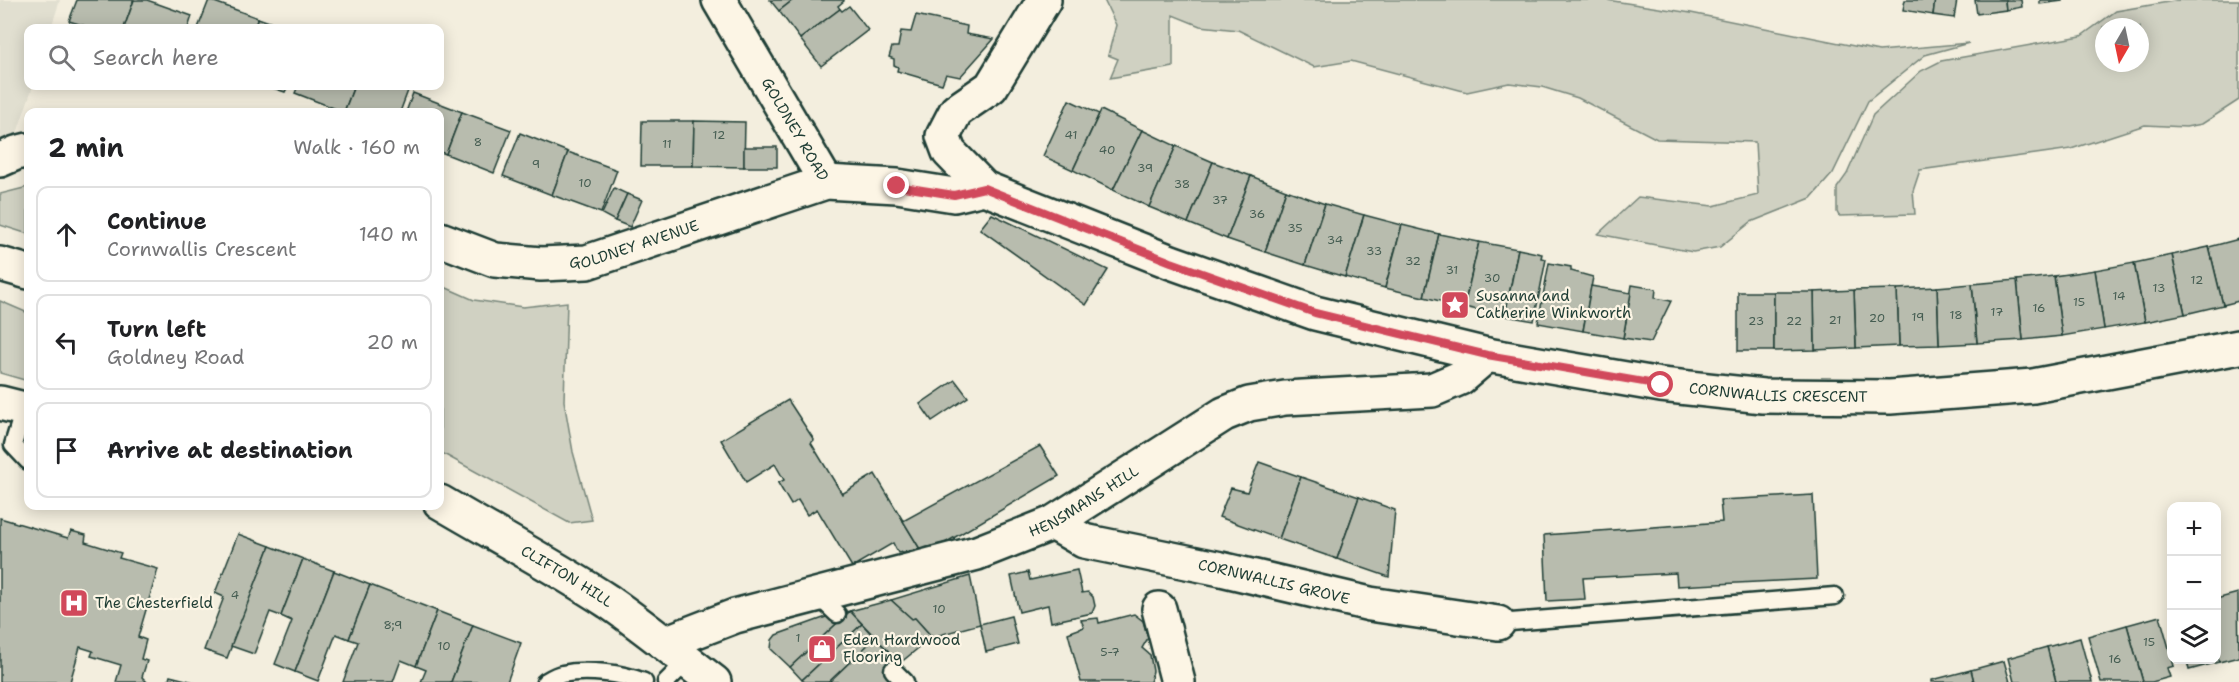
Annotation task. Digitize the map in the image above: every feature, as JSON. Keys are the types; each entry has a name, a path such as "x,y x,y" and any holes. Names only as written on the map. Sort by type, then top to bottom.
{"street":[{"name":"GOLDNEY ROAD","path":"719,0 826,182 897,186 954,195 984,188"},
{"path":"984,188 949,152 944,136 956,111 991,87 1044,0"},
{"path":"0,160 24,151"},
{"name":"GOLDNEY AVENUE","path":"444,241 495,260 541,264 587,262 826,182"},
{"name":"CORNWALLIS CRESCENT","path":"984,188 1171,262 1315,313 1487,355 1661,385 1763,396 1890,397 2032,386 2239,347"},
{"path":"0,264 24,271"},
{"name":"HENSMANS HILL","path":"673,662 735,616 827,604 977,553 1053,523 1232,410 1249,404 1285,398 1432,390 1460,378 1487,355"},
{"name":"CLIFTON HILL","path":"444,504 608,602 673,662 714,682"},
{"name":"CORNWALLIS GROVE","path":"1053,523 1084,541 1221,569 1370,604 1498,623"},
{"path":"1158,609 1178,682"}],"lane":[{"path":"18,408 13,444 24,456"},
{"path":"1498,623 1834,596"},
{"path":"893,670 905,682"},
{"path":"545,682 561,674 600,673 632,677 644,682"}],"shaded area":[{"path":"0,0 60,0 52,24 24,24 24,90 32,90 16,136 0,145"},
{"path":"1104,0 1607,0 1691,13 1879,51 1969,43 1925,55 1868,101 1833,173 1811,198 1751,222 1720,247 1693,252 1598,234 1638,197 1713,206 1758,195 1755,142 1657,139 1578,98 1542,87 1509,83 1467,92 1351,61 1314,67 1238,30 1200,26 1173,15 1173,67 1110,78 1118,59 1108,55 1116,25"},
{"path":"2180,0 2239,0 2239,100 2202,124 2186,127 2145,125 2071,149 1920,170 1913,191 1915,214 1839,216 1837,188 1847,174 1873,115 1921,71 1941,61 2081,36 2095,26 2095,72 2149,72 2149,18 2106,18 2116,11"},
{"path":"24,188 24,233 0,225 0,194"},
{"path":"444,287 474,300 523,307 567,302 564,401 573,452 592,520 569,523 444,454"},
{"path":"0,301 24,311 24,380 0,373"}],"building":[{"path":"77,0 134,0 125,24 79,24 69,21"},
{"path":"134,0 147,0 192,16 189,24 125,24"},
{"path":"209,0 258,18 256,24 200,24"},
{"path":"770,0 793,0 779,11"},
{"path":"793,0 844,1 838,6 840,9 800,39 779,11"},
{"path":"1905,0 1935,0 1933,15 1903,10"},
{"path":"1935,0 1957,0 1954,18 1933,15"},
{"path":"1975,0 2005,0 2006,10 1977,14"},
{"path":"2005,0 2021,0 2022,7 2006,10"},
{"path":"2040,0 2062,0 2062,1 2040,4"},
{"path":"849,6 868,30 821,66 800,39 840,9 842,11"},
{"path":"916,15 967,26 966,34 994,39 960,77 946,74 942,84 897,71 898,67 894,65 894,59 889,57 892,47 898,47 901,31 911,32"},
{"path":"258,18 275,24 256,24"},
{"path":"296,90 352,90 346,108 334,108 295,93"},
{"path":"352,90 408,90 402,108 346,108"},
{"path":"413,93 462,112 446,154 444,153 444,108 407,108"},
{"path":"1069,100 1099,114 1073,170 1043,156"},
{"path":"1101,110 1142,130 1113,190 1073,170"},
{"path":"462,112 511,130 494,173 446,154"},
{"path":"642,121 694,121 693,166 641,166"},
{"path":"694,121 745,122 744,167 693,166"},
{"path":"1142,130 1176,146 1149,207 1113,190"},
{"path":"520,133 568,152 552,195 503,176"},
{"path":"1176,146 1213,162 1188,223 1149,207"},
{"path":"744,147 777,147 777,167 744,167"},
{"path":"568,152 617,170 601,213 552,195"},
{"path":"1213,162 1251,176 1227,239 1188,223"},
{"path":"1251,176 1286,190 1265,252 1227,239"},
{"path":"614,188 627,194 615,221 602,214"},
{"path":"1286,190 1325,204 1305,265 1265,252"},
{"path":"627,194 642,200 630,227 615,221"},
{"path":"1325,204 1364,215 1345,277 1305,265"},
{"path":"992,214 1108,270 1086,305 980,229"},
{"path":"1364,215 1402,225 1385,288 1345,277"},
{"path":"1402,225 1439,234 1424,297 1385,288"},
{"path":"1439,234 1479,242 1464,307 1424,297"},
{"path":"2239,239 2239,301 2223,305 2209,247"},
{"path":"1479,242 1518,249 1505,316 1464,307"},
{"path":"2209,247 2223,305 2185,314 2172,255"},
{"path":"1518,249 1542,254 1541,258 1546,259 1534,321 1505,316"},
{"path":"2172,255 2185,314 2145,322 2134,263"},
{"path":"1549,263 1571,267 1571,271 1593,277 1583,331 1538,323"},
{"path":"2134,263 2145,322 2104,329 2095,270"},
{"path":"2095,270 2104,329 2062,336 2054,276"},
{"path":"2054,276 2062,336 2023,340 2017,280"},
{"path":"2017,280 2023,340 1977,343 1972,284"},
{"path":"1972,284 1977,343 1939,345 1937,287"},
{"path":"1632,285 1656,289 1655,298 1671,301 1651,342 1623,338"},
{"path":"1591,286 1631,293 1623,338 1583,331"},
{"path":"1937,287 1939,345 1899,346 1897,289"},
{"path":"1897,289 1899,346 1856,348 1854,290"},
{"path":"1854,290 1856,348 1815,350 1814,292"},
{"path":"1738,292 1774,292 1774,351 1738,351"},
{"path":"1774,292 1814,292 1815,350 1774,351"},
{"path":"955,380 968,397 932,421 920,404"},
{"path":"788,400 814,440 811,443 842,494 875,474 920,549 898,553 893,543 852,567 817,509 807,515 798,500 791,505 778,483 784,480 775,464 746,482 721,440"},
{"path":"1040,446 1059,476 945,543 920,549 903,521"},
{"path":"1259,462 1301,477 1279,539 1219,517 1231,488 1247,492"},
{"path":"1301,477 1359,497 1337,559 1279,539"},
{"path":"1813,495 1817,579 1677,586 1676,573 1583,578 1585,599 1547,601 1544,535 1722,522 1720,500"},
{"path":"1359,497 1395,510 1389,577 1337,559"},
{"name":"The Chesterfield","path":"0,518 68,538 71,531 86,535 85,542 121,553 119,558 158,569 138,637 146,640 141,659 147,661 142,677 147,682 116,682 121,665 91,656 93,651 80,647 70,682 0,682"},
{"path":"238,534 270,546 227,658 204,650 224,597 215,593"},
{"path":"270,546 303,559 281,616 270,612 254,654 231,646"},
{"path":"303,559 334,571 295,672 275,664 292,621 281,616"},
{"path":"1077,570 1082,593 1088,592 1093,597 1095,606 1092,613 1051,622 1048,605 1019,612 1011,576 1028,572 1030,580"},
{"path":"334,571 370,585 349,639 336,634 318,681 295,672"},
{"path":"970,576 980,624 932,637 915,618 912,619 891,600"},
{"path":"370,585 437,611 416,666 401,660 393,682 343,682 358,642 349,639"},
{"path":"2238,593 2239,657 2221,662 2221,610 2221,598"},
{"path":"891,600 912,619 915,618 932,637 900,663 850,611"},
{"path":"437,611 473,625 451,682 421,682 426,670 416,666"},
{"name":"Eden Hardwood Flooring","path":"850,611 862,624 802,680 790,667"},
{"path":"850,611 790,667 771,649 772,640 776,635"},
{"path":"1134,614 1143,621 1148,638 1142,648 1150,655 1153,671 1150,682 1081,682 1068,633 1084,627 1081,620 1098,618 1099,623"},
{"path":"1011,616 1018,644 986,652 980,624"},
{"path":"2160,616 2167,641 2167,664 2174,666 2167,668 2170,677 2143,682 2127,625"},
{"path":"862,624 875,638 829,682 802,680"},
{"path":"473,625 521,643 507,682 451,682"},
{"path":"2127,625 2143,682 2101,682 2088,636"},
{"path":"875,638 900,663 887,675 890,678 886,682 829,682"},
{"path":"2080,638 2092,682 2056,682 2047,647"},
{"path":"2047,647 2056,682 2014,682 2008,658"},
{"path":"2004,661 2010,682 1974,682 1971,670"},
{"path":"2188,664 2212,664 2189,670"},
{"path":"1971,670 1974,682 1932,682 1932,680"},
{"path":"170,676 194,682 168,682"}],"place":[{"name":"Susanna and Catherine Winkworth","path":"1455,305"},
{"name":"The Chesterfield","path":"74,603"},
{"name":"Eden Hardwood Flooring","path":"822,649"}],"route":[{"path":"897,186 954,195 984,188 1171,262 1315,313 1487,355 1661,385"}]}
